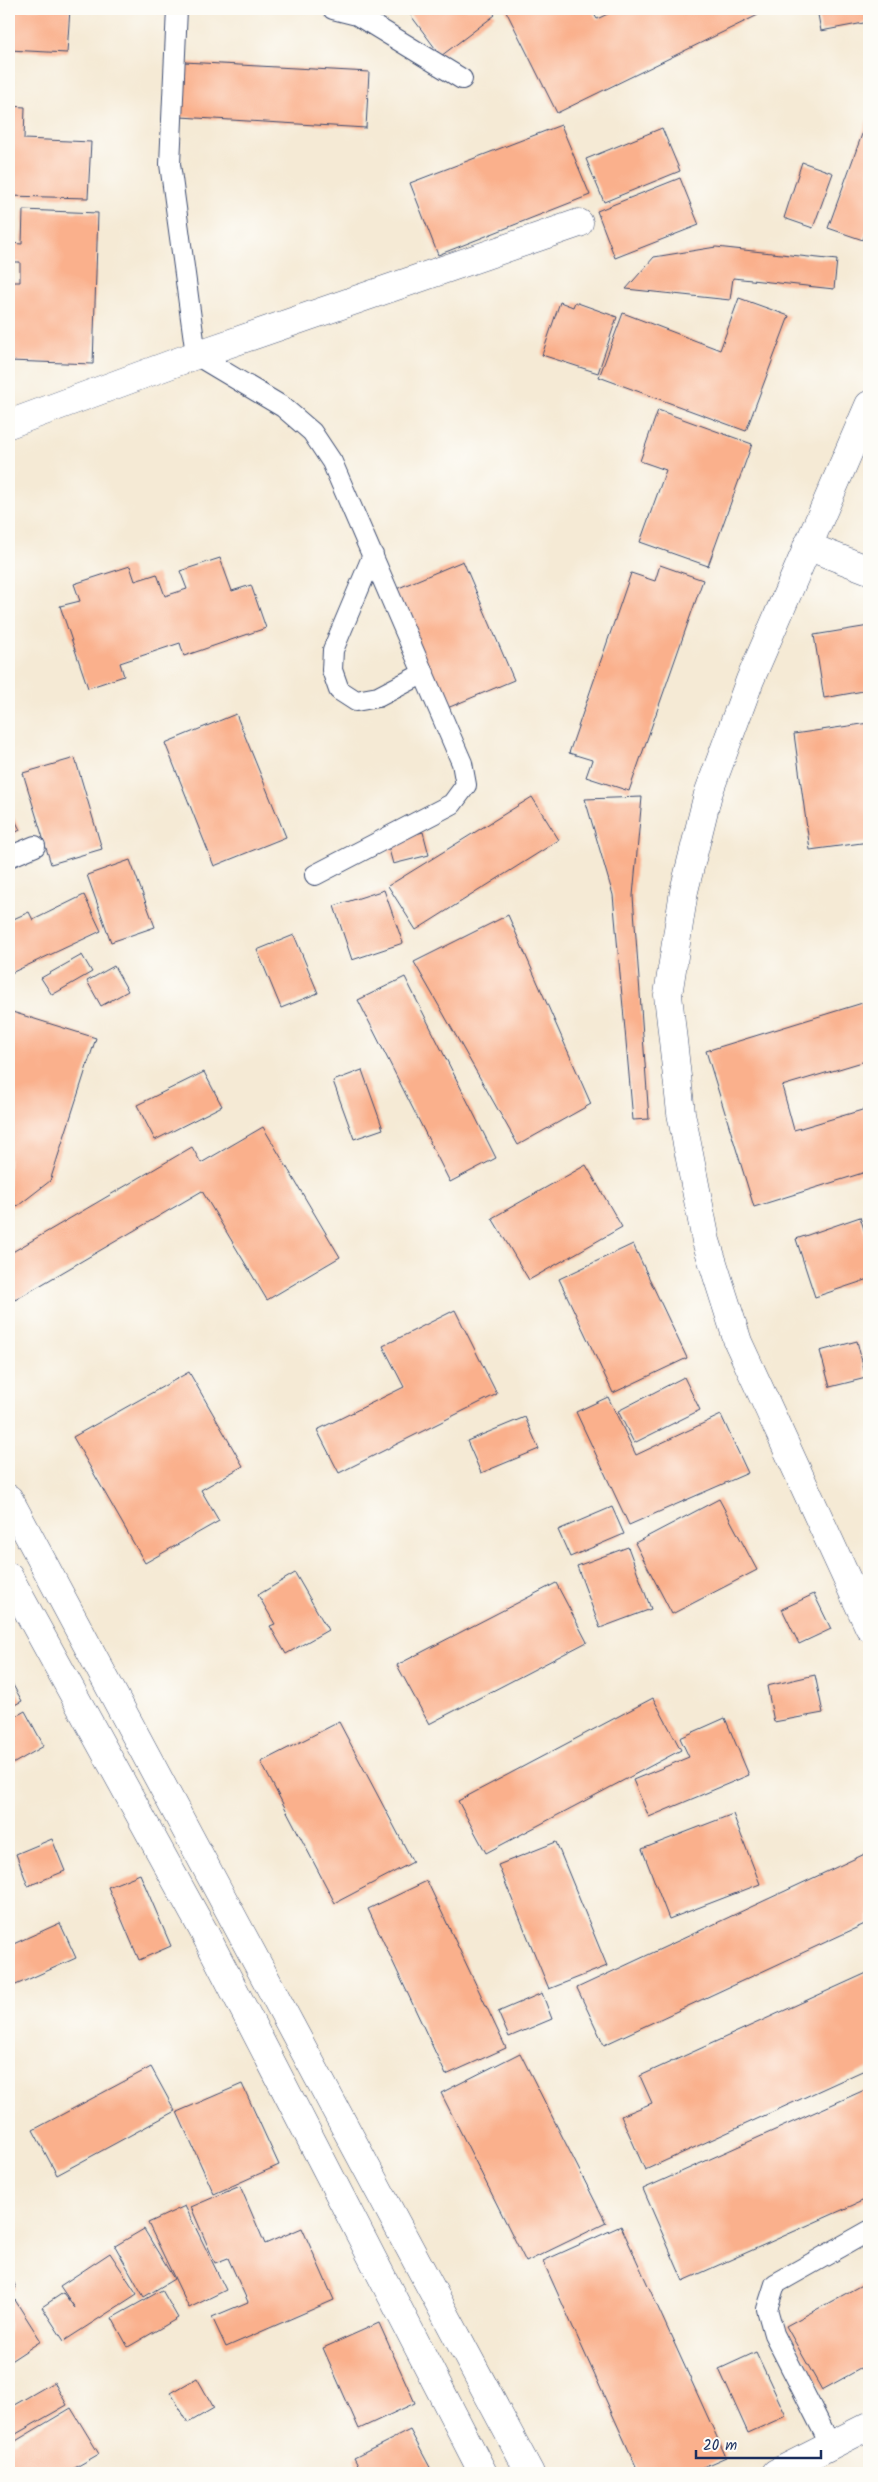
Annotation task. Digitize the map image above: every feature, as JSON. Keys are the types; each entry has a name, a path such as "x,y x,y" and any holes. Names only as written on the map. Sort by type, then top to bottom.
{"main road":[{"path":"9,424 196,356 580,223"},
{"path":"869,405 750,680 708,794 684,891 668,995 681,1113 706,1241 738,1342 869,1627"},
{"path":"807,546 869,570"},
{"path":"9,1499 530,2473"},
{"path":"9,1577 203,1930 483,2473"},
{"path":"776,2473 869,2426"}],"lane":[{"path":"177,9 170,164 196,356 283,406 312,432 332,462 462,762 466,785 452,804 314,875"},
{"path":"333,9 357,15 462,79"},
{"path":"373,556 332,650 332,670 339,690 356,701 363,700 378,697 424,673"},
{"path":"9,857 35,846"},
{"path":"831,2446 774,2334 767,2309 775,2284 869,2232"}],"building":[{"path":"9,9 70,9 67,53 9,50"},
{"path":"406,9 490,9 495,15 441,56"},
{"path":"505,9 591,9 597,19 618,9 756,9 758,15 557,113"},
{"path":"817,9 869,9 869,22 821,31"},
{"path":"184,62 369,72 366,128 180,117"},
{"path":"9,106 25,107 24,139 91,142 88,198 9,196"},
{"path":"869,115 869,223 863,240 828,228"},
{"path":"561,125 590,195 438,255 410,183"},
{"path":"662,128 680,171 604,202 586,159"},
{"path":"802,162 833,173 813,228 784,218"},
{"path":"680,178 699,225 615,258 597,211"},
{"path":"23,210 98,213 93,364 9,361 9,282 20,282 20,262 9,262 9,243 22,244"},
{"path":"716,247 837,260 834,289 733,278 730,300 626,289 654,257"},
{"path":"739,298 789,316 746,431 599,377 623,313 720,350"},
{"path":"560,302 573,307 575,302 617,317 598,373 542,355"},
{"path":"658,410 752,444 708,566 640,542 666,470 640,461"},
{"path":"220,558 232,591 251,585 266,628 184,656 180,643 120,663 124,676 88,688 60,606 80,601 74,584 130,566 135,581 157,574 165,596 187,589 180,571"},
{"path":"463,561 514,680 445,709 394,590"},
{"path":"660,565 703,580 629,791 586,777 592,760 569,753 631,573 655,581"},
{"path":"869,626 869,690 824,698 814,635"},
{"path":"236,714 286,837 214,866 165,743"},
{"path":"869,723 869,842 810,850 794,734"},
{"path":"75,758 102,849 51,864 23,773"},
{"path":"532,797 559,840 416,930 388,886"},
{"path":"642,797 633,896 649,1119 633,1120 613,895 585,799"},
{"path":"9,808 20,830 9,836"},
{"path":"423,832 429,855 393,864 387,842"},
{"path":"130,860 155,927 111,942 87,875"},
{"path":"384,890 403,943 352,960 334,906"},
{"path":"84,895 101,931 9,974 9,921 29,912 33,920"},
{"path":"508,915 591,1104 518,1145 414,962"},
{"path":"294,935 318,993 281,1008 257,950"},
{"path":"82,955 92,972 52,995 41,978"},
{"path":"114,966 128,991 101,1006 87,981"},
{"path":"405,977 496,1158 450,1182 358,1000"},
{"path":"869,1001 869,1060 782,1086 794,1130 869,1108 869,1171 754,1207 706,1051"},
{"path":"9,1011 96,1038 50,1181 19,1205 9,1208"},
{"path":"362,1070 383,1129 354,1139 333,1081"},
{"path":"204,1072 222,1106 155,1140 137,1105"},
{"path":"263,1127 340,1257 267,1300 202,1191 15,1300 9,1289 9,1254 192,1147 201,1163"},
{"path":"586,1165 622,1227 529,1280 492,1218"},
{"path":"860,1217 869,1245 869,1279 815,1297 796,1239"},
{"path":"633,1244 687,1358 613,1393 559,1279"},
{"path":"455,1310 497,1394 339,1473 317,1430 404,1387 383,1346"},
{"path":"857,1341 866,1378 830,1387 820,1351"},
{"path":"189,1372 243,1466 201,1490 219,1521 145,1563 73,1437"},
{"path":"684,1377 700,1410 634,1443 618,1411"},
{"path":"608,1397 636,1455 721,1415 748,1473 629,1525 576,1412"},
{"path":"525,1417 539,1449 481,1473 467,1441"},
{"path":"719,1499 757,1570 672,1614 635,1543"},
{"path":"612,1507 624,1534 570,1557 558,1530"},
{"path":"628,1547 651,1609 600,1628 577,1566"},
{"path":"295,1573 328,1630 286,1654 270,1626 275,1624 258,1595"},
{"path":"556,1583 587,1642 429,1724 397,1665"},
{"path":"814,1594 831,1629 799,1644 782,1609"},
{"path":"815,1675 823,1713 774,1722 767,1686"},
{"path":"9,1678 22,1701 9,1708"},
{"path":"653,1698 681,1750 486,1853 458,1801"},
{"path":"25,1711 44,1746 9,1766 9,1720"},
{"path":"725,1718 749,1775 649,1817 633,1780 689,1757 680,1738"},
{"path":"339,1722 413,1862 335,1903 261,1762"},
{"path":"733,1814 760,1884 669,1919 642,1849"},
{"path":"52,1839 65,1871 28,1886 16,1854"},
{"path":"556,1842 607,1966 549,1989 498,1865"},
{"path":"869,1852 869,1922 604,2045 577,1988"},
{"path":"140,1874 171,1946 139,1960 108,1887"},
{"path":"427,1881 506,2048 446,2075 368,1909"},
{"path":"60,1923 76,1958 9,1988 9,1946"},
{"path":"869,1972 869,2068 645,2170 621,2116 652,2103 640,2076"},
{"path":"542,1993 552,2019 509,2037 498,2012"},
{"path":"520,2053 606,2223 526,2262 441,2093"},
{"path":"151,2067 175,2111 57,2175 33,2130"},
{"path":"242,2084 279,2165 214,2194 177,2112"},
{"path":"869,2088 869,2198 683,2281 643,2189"},
{"path":"240,2186 265,2244 302,2228 334,2300 226,2347 212,2317 248,2302 228,2258 215,2263 191,2207"},
{"path":"185,2206 226,2290 189,2308 148,2223"},
{"path":"621,2226 726,2457 689,2473 639,2473 543,2261"},
{"path":"144,2229 174,2279 144,2297 115,2246"},
{"path":"110,2253 137,2294 64,2341 42,2307 63,2293 75,2308 60,2286"},
{"path":"9,2271 16,2288 9,2290"},
{"path":"869,2281 869,2364 822,2390 786,2326"},
{"path":"162,2290 178,2318 128,2347 112,2318"},
{"path":"15,2300 41,2341 9,2362 9,2304"},
{"path":"379,2323 415,2403 359,2429 323,2348"},
{"path":"756,2352 786,2416 748,2433 719,2369"},
{"path":"197,2378 214,2408 188,2423 171,2393"},
{"path":"54,2382 67,2405 9,2438 9,2408"},
{"path":"71,2408 99,2454 66,2473 9,2473 9,2445"},
{"path":"410,2430 433,2473 362,2473 354,2458"}]}
